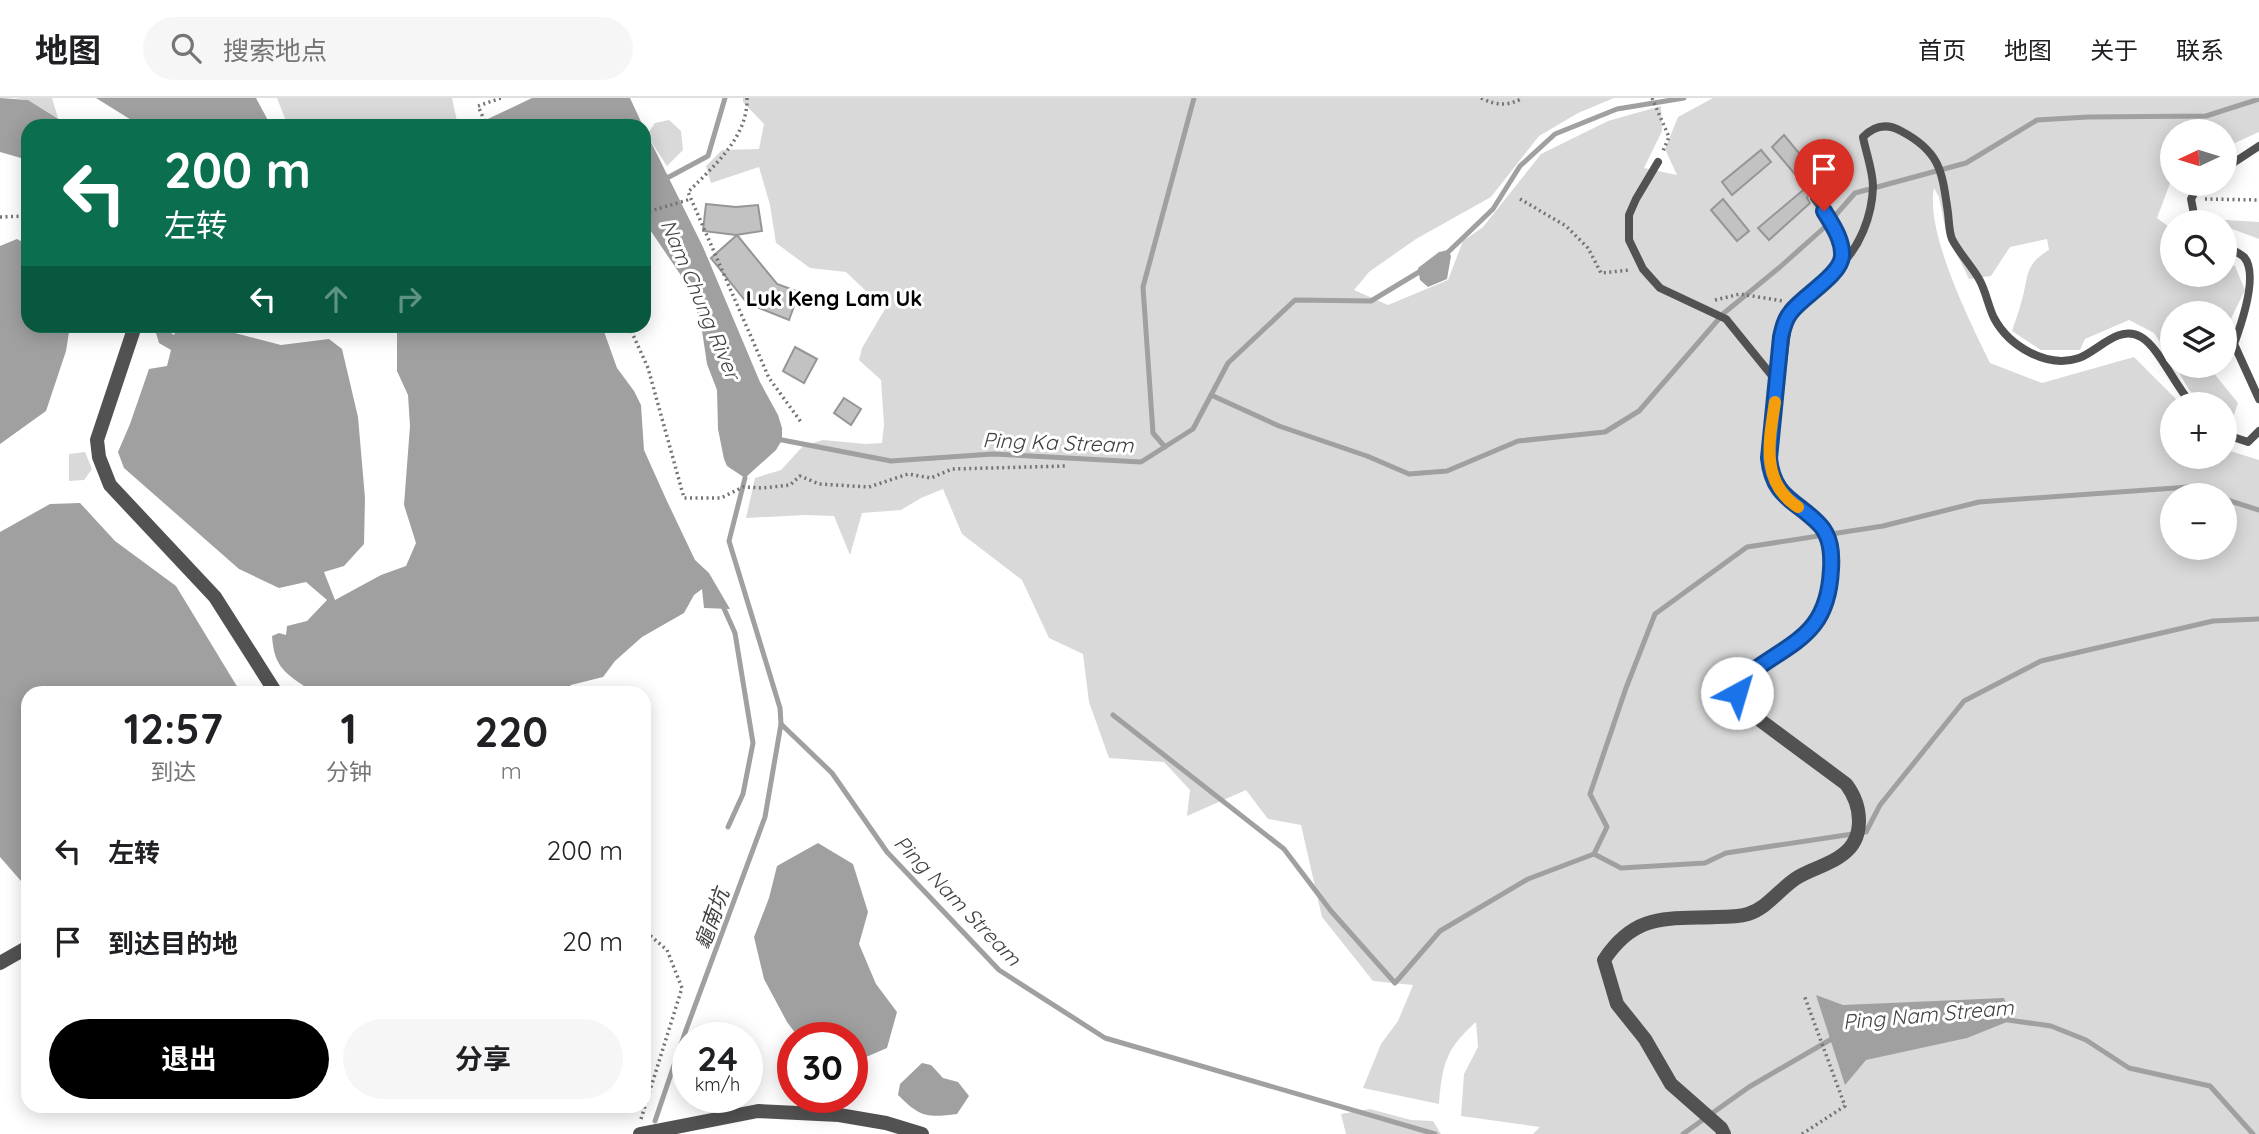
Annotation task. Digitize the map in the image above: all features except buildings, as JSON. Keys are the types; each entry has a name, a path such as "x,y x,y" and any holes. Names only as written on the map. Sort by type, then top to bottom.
{"street":[{"path":"1724,1134 1721,1128 1671,1084 1645,1039 1616,1004 1604,960 1616,941 1643,924 1671,919 1739,916 1756,911 1799,877 1844,854 1858,832 1858,808 1846,784 1741,706 1737,698 1737,689 1746,676 1798,642 1811,629 1826,602 1830,580 1830,547 1824,530 1785,497 1771,471 1769,448 1783,330 1789,314 1839,267"},
{"path":"133,333 97,440 99,457 110,485 215,597 271,686"},
{"path":"0,962 21,951"},
{"path":"640,1127 758,1111 839,1115 886,1123 922,1134"}],"lane":[{"path":"1839,267 1853,253 1869,214 1873,184 1863,137 1871,129 1884,126 1895,128 1917,139 1941,168 1952,238 1981,281 1994,319 2012,343 2034,354 2059,360 2076,359 2124,334 2141,336 2155,351 2181,392"},
{"path":"2237,160 2259,146"},
{"path":"1658,162 1629,215 1629,240 1643,269 1660,288 1726,318 1777,382"},
{"path":"2193,196 2193,210"},
{"path":"1814,198 1824,211 1840,243 1842,257 1839,267"},
{"path":"2237,253 2246,259 2251,275 2245,316 2234,344 2259,399"},
{"path":"2237,438 2248,442 2259,431"}],"path":[{"path":"484,119 478,106 501,98"},
{"path":"747,98 748,109 728,152 688,192 769,378 801,422"},
{"path":"1481,98 1508,106 1523,98"},
{"path":"1652,98 1669,136 1658,162"},
{"path":"651,210 691,198"},
{"path":"2191,199 2259,200"},
{"path":"1520,200 1566,226 1588,247 1601,273 1643,269"},
{"path":"0,217 21,216"},
{"path":"1695,306 1740,294 1799,303"},
{"path":"632,333 648,368 684,498 721,498 743,487 790,485 800,476 819,484 869,486 908,474 931,478 952,469 1066,466"},
{"path":"651,936 667,950 682,988 651,1091"},
{"path":"1802,1134 1845,1106 1804,995"}],"shaded area":[{"path":"13,98 52,98 58,118 28,100"},
{"path":"277,98 452,98 456,119 285,119"},
{"path":"743,98 1614,98 1578,113 1539,136 1491,197 1416,239 1369,272 1354,290 1388,305 1448,280 1463,241 1483,227 1541,154 1608,121 1661,106 1662,131 1644,168 1677,175 1665,149 1678,117 1713,98 2259,98 2259,132 2237,142 2237,119 2160,119 2160,196 2165,196 2157,218 2160,220 2160,287 2237,287 2237,271 2245,290 2237,306 2237,301 2160,301 2160,342 2154,333 2129,320 2085,339 2080,350 2041,350 2012,331 2028,273 2035,261 2049,250 2047,239 2010,247 1991,276 1969,279 1946,232 1939,197 1934,188 1933,206 1942,252 1951,277 1990,363 2042,383 2134,357 2169,392 2160,392 2160,469 2237,469 2237,453 2259,460 2259,1134 1533,1134 1540,1127 1461,1116 1464,1074 1478,1047 1476,1022 1458,1040 1447,1058 1439,1104 1363,1088 1381,1044 1398,1021 1413,985 1373,981 1322,917 1301,825 1268,819 1246,790 1187,816 1190,790 1164,762 1109,758 1089,702 1083,654 1049,638 1022,580 962,534 943,489 901,510 862,513 850,555 834,516 746,518 755,478 781,470 803,446 823,440 882,443 884,424 881,380 859,360 862,348 885,309 846,272 810,268 776,243 770,205 759,167 711,183 706,166 722,150 759,149 764,124 743,102"},
{"path":"669,120 681,131 683,150 667,166 651,141 651,129 655,123"},
{"path":"2237,221 2259,222 2259,239 2237,231"},
{"path":"2182,378 2218,378 2229,392 2191,392"},
{"path":"85,452 92,469 84,480 69,481 69,454"},
{"path":"1370,1109 1411,1120 1433,1121 1441,1134 1346,1134 1341,1114"}],"water":[{"path":"0,98 28,100 59,119 21,119 21,158 0,152"},
{"path":"96,98 256,98 267,119 130,119"},
{"path":"532,98 630,98 640,119 488,119"},
{"name":"Nam Chung River","path":"651,142 703,247 782,428 782,440 776,450 745,478 727,466 724,459 718,429 717,390 707,364 701,324 680,274 651,231"},
{"path":"17,239 21,241 21,333 69,333 66,351 46,411 0,444 0,246"},
{"path":"1448,250 1451,256 1447,279 1428,287 1420,280 1418,268 1439,252"},
{"path":"156,333 235,333 281,345 329,339 342,349 358,417 365,498 364,544 344,566 324,572 335,600 381,575 406,566 416,543 404,505 410,426 408,395 397,371 397,333 604,333 617,368 641,405 644,450 666,499 695,560 709,573 730,609 704,608 702,589 694,595 684,613 642,637 615,661 603,677 570,686 304,686 280,666 272,636 279,633 286,635 287,626 307,621 327,600 306,582 279,588 239,569 124,468 118,452 149,369 167,366 171,350 159,343"},
{"path":"80,503 115,541 176,586 237,686 21,686 21,881 0,857 0,532 50,504"},
{"path":"818,843 853,864 868,912 859,944 876,984 897,1012 887,1048 868,1056 868,1022 787,1022 764,979 754,937 769,898 777,866"},
{"path":"1816,995 1843,1005 2004,998 2012,1020 1967,1038 1866,1060 1845,1085"},
{"path":"922,1063 931,1065 943,1078 958,1082 969,1096 957,1114 924,1114 912,1108 898,1095 900,1084"}],"waterway":[{"path":"662,177 669,177 708,156 725,98"},
{"path":"1165,447 1153,433 1143,287 1194,98"},
{"name":"Ping Ka Stream","path":"1444,256 1493,209 1520,166 1555,134 1617,109 1684,98"},
{"path":"1211,395 1279,426 1367,456 1409,474 1447,471 1518,441 1605,432 1639,411 1724,313 1826,226 1855,193 1966,163 2037,120 2206,116 2259,99"},
{"name":"Ping Ka Stream","path":"777,439 891,461 993,454 1141,462 1193,429 1228,363 1295,300 1371,301 1424,269"},
{"name":"Ping Nam Stream","path":"745,478 729,541 780,708 781,724 832,773 887,852 999,970 1105,1038 1435,1134"},
{"path":"1113,715 1284,849 1331,911 1395,983 1440,931 1528,879 1594,854 1607,827 1590,794 1626,688 1655,614 1747,547 1883,526 1979,502 2160,489"},
{"path":"2237,503 2259,510"},
{"path":"722,604 735,633 753,743 743,794 728,827"},
{"path":"1594,854 1621,868 1705,863 1726,853 1866,832 1880,805 1964,701 2041,661 2213,621 2259,619"},
{"name":"龜南坑","path":"655,1121 765,817 781,724"},
{"name":"Ping Nam Stream","path":"2008,1020 2051,1026 2086,1040 2129,1068 2210,1086 2253,1134"},
{"name":"Ping Nam Stream","path":"1683,1134 1749,1087 1835,1037"}],"slow traffic":[{"path":"1775,402 1770,434 1770,467 1772,476 1783,494 1798,507"}],"district":[{"name":"Luk Keng Lam Uk","path":"834,298"}],"route":[{"path":"1737,693 1746,676 1807,634 1822,612 1829,591 1831,556 1826,534 1813,518 1785,497 1772,476 1769,458 1781,337 1785,324 1789,314 1799,303 1839,267 1842,257 1835,229 1824,211"}]}
